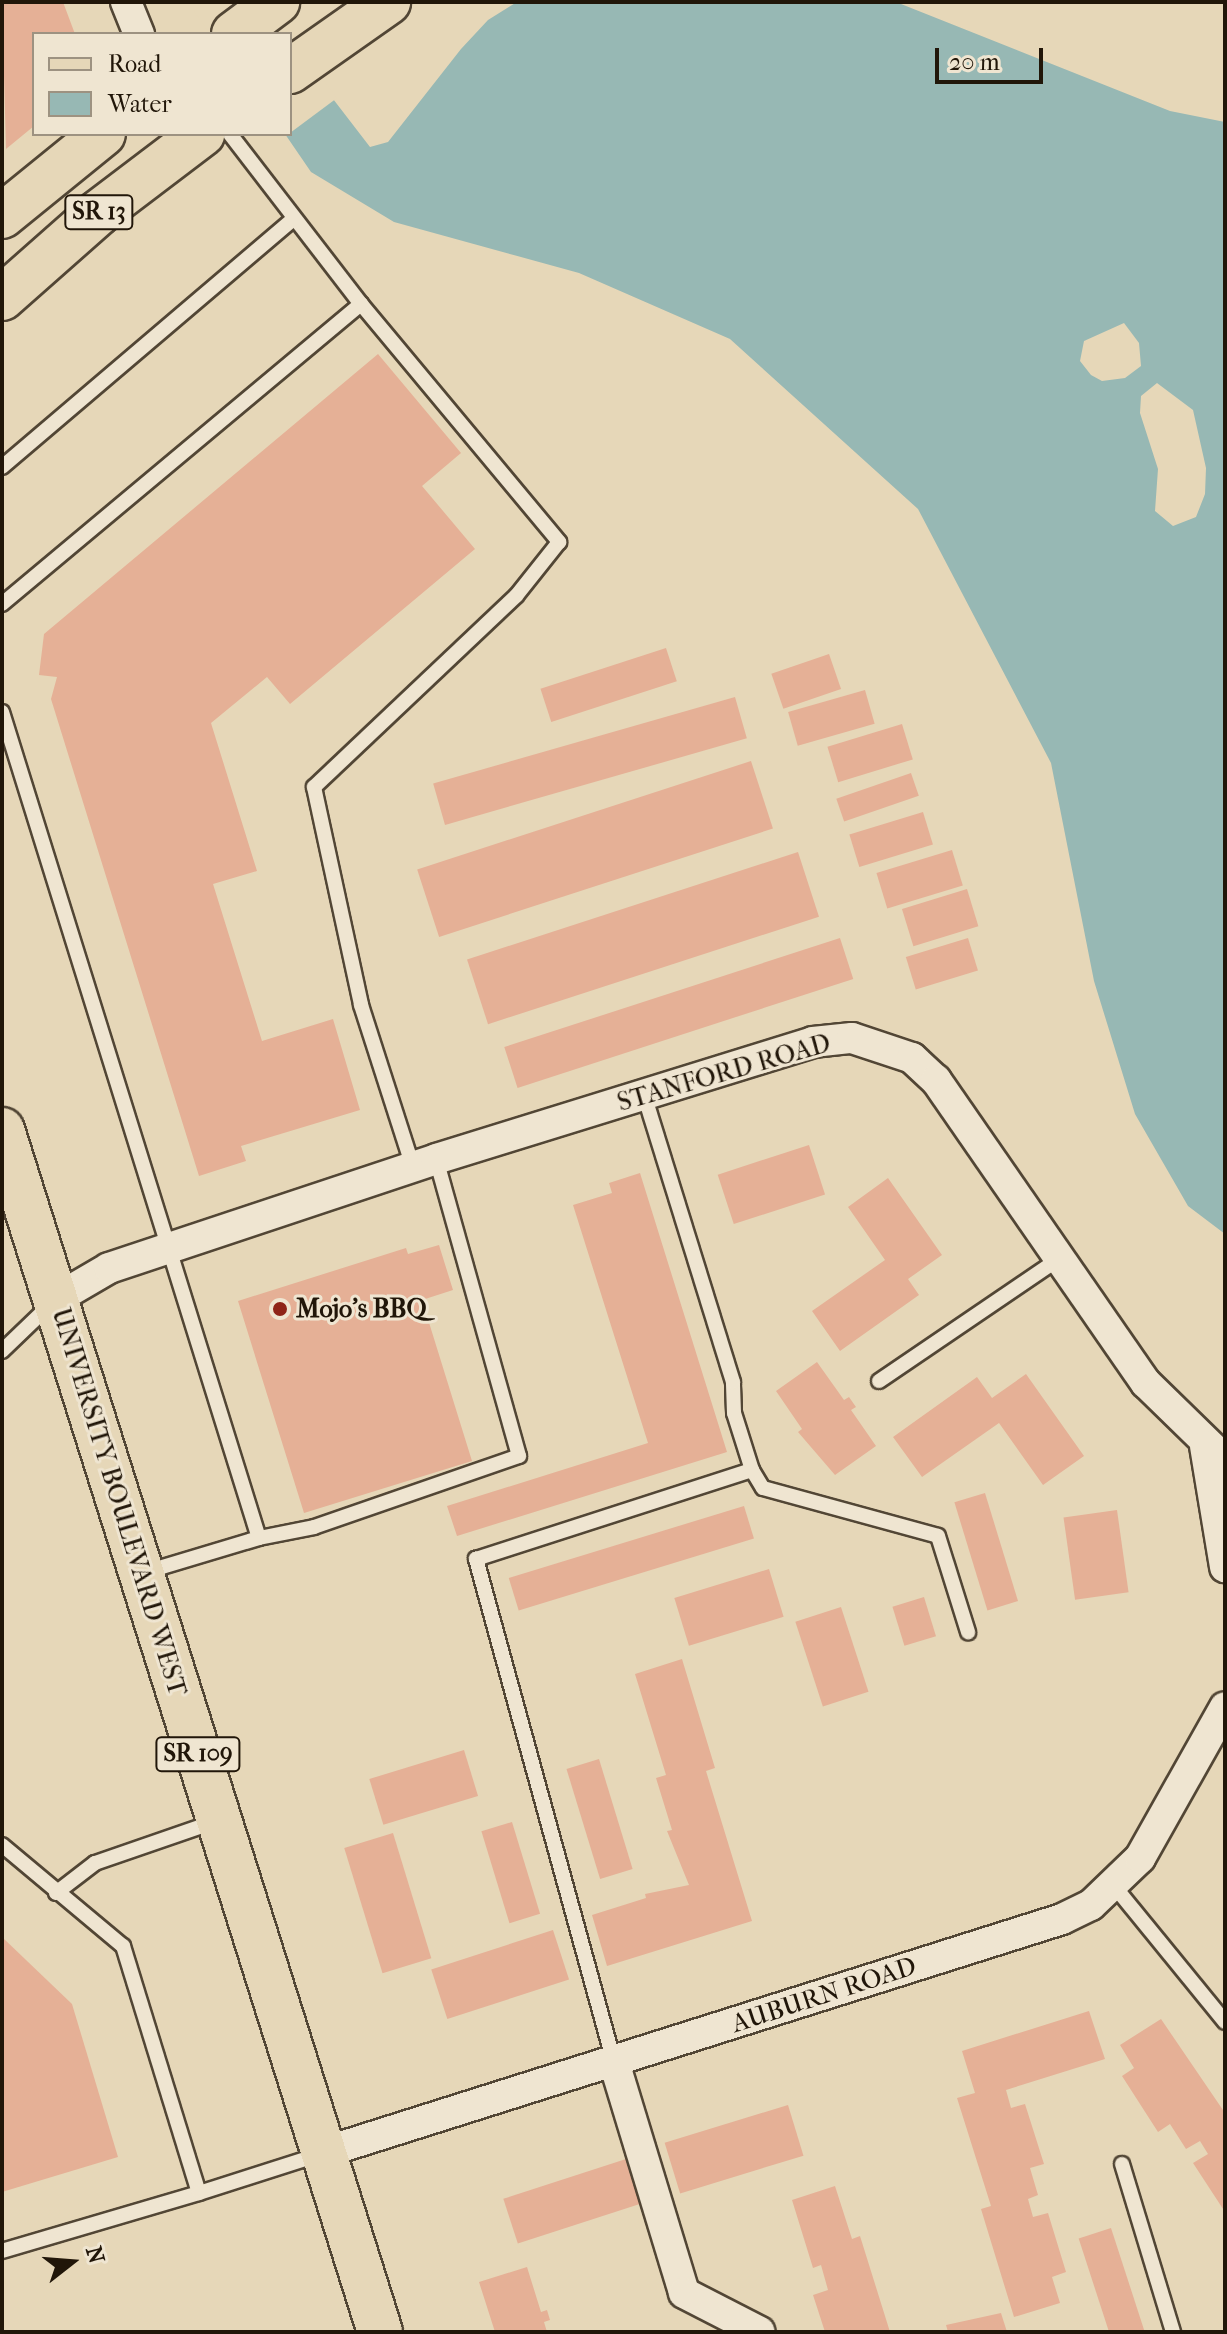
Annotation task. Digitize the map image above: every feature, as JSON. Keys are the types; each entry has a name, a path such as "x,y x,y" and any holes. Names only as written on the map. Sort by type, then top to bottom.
{"main road":[{"path":"237,32 277,2"},
{"path":"306,60 388,2"},
{"name":"SR 13","path":"4,208 100,136"},
{"name":"SR 13","path":"2,298 98,213 199,136"},
{"name":"UNIVERSITY BOULEVARD WEST","path":"2,1130 380,2332"}],"street":[{"path":"126,2 138,32"},
{"name":"STANFORD ROAD","path":"56,1299 109,1268 425,1163 813,1042 852,1038 912,1058 936,1080 1146,1383 1215,1453"},
{"path":"1215,1453 1225,1567"},
{"name":"AUBURN ROAD","path":"325,2152 1062,1919 1115,1887 1140,1858 1225,1707"},
{"path":"614,2062 684,2293 760,2332"}],"lane":[{"path":"142,1573 259,1538 314,1527 519,1456 425,1163 361,1005 314,787 516,596 559,542 361,304 231,136"},
{"path":"2,467 293,219"},
{"path":"2,604 361,304"},
{"path":"2,712 171,1247 259,1538"},
{"path":"644,1095 733,1382 734,1413 752,1470 763,1488 938,1536 968,1632"},
{"path":"879,1381 1060,1258"},
{"path":"2,1351 56,1299"},
{"path":"614,2062 476,1559 752,1470"},
{"path":"56,1893 95,1863 219,1821"},
{"path":"2,1845 123,1946 199,2193"},
{"path":"1115,1887 1225,2022"},
{"path":"2,2251 325,2152"},
{"path":"1122,2164 1173,2332"}],"water":[{"path":"517,2 896,2 1170,111 1225,122 1225,1234 1188,1206 1135,1114 1094,981 1051,763 918,509 730,339 579,273 394,222 311,172 286,136 292,136 292,46 370,147 388,142 461,49 488,20","holes":["1124,323 1139,343 1141,366 1125,378 1102,381 1091,375 1080,361 1084,341","1157,383 1193,410 1206,468 1205,494 1196,517 1173,526 1155,511 1158,469 1140,413 1141,396"]}],"pier":[{"path":"206,2 264,2 286,32 209,32 194,11"},
{"path":"292,42 337,98 292,132"}],"building":[{"path":"2,2 63,2 74,32 32,32 32,128 6,149"},
{"path":"378,354 461,453 422,486 475,549 290,704 267,677 211,723 257,871 213,884 262,1041 333,1019 360,1110 241,1146 246,1161 199,1176 51,699 57,677 39,675 44,634"},
{"path":"666,648 677,681 551,722 540,689"},
{"path":"829,654 841,689 783,709 771,674"},
{"path":"865,690 875,724 798,746 788,712"},
{"path":"735,697 747,738 445,825 433,784"},
{"path":"902,724 913,759 838,782 827,747"},
{"path":"751,761 773,829 439,937 417,869"},
{"path":"911,773 919,796 844,821 836,799"},
{"path":"923,812 933,845 859,867 849,835"},
{"path":"952,850 963,885 887,908 876,873"},
{"path":"798,852 819,917 488,1024 467,960"},
{"path":"967,889 978,926 913,946 902,909"},
{"path":"840,938 853,979 518,1088 504,1047"},
{"path":"968,938 978,971 916,990 906,957"},
{"path":"809,1145 825,1194 734,1224 718,1175"},
{"path":"640,1173 727,1452 457,1536 447,1506 648,1443 573,1205 612,1193 609,1183"},
{"path":"888,1178 942,1255 908,1279 919,1295 840,1351 812,1311 885,1260 848,1207"},
{"path":"439,1245 453,1290 422,1300 472,1461 304,1513 238,1301 406,1248 408,1254"},
{"path":"817,1362 844,1400 849,1397 856,1407 851,1410 876,1446 835,1475 798,1432 802,1429 776,1391"},
{"path":"1026,1374 1084,1456 1043,1485 999,1423 922,1477 893,1437 977,1377 992,1398"},
{"path":"985,1493 1018,1601 987,1610 954,1502"},
{"path":"744,1506 754,1539 519,1610 509,1578"},
{"path":"1117,1510 1129,1592 1075,1600 1064,1518"},
{"path":"769,1569 784,1617 689,1646 674,1598"},
{"path":"924,1597 936,1636 904,1646 892,1607"},
{"path":"841,1607 869,1692 823,1706 795,1622"},
{"path":"682,1659 715,1768 706,1771 752,1921 607,1966 592,1915 646,1898 645,1894 689,1885 667,1831 672,1830 656,1778 666,1775 635,1674"},
{"path":"464,1750 478,1796 383,1825 369,1779"},
{"path":"599,1759 633,1869 600,1879 566,1769"},
{"path":"512,1822 540,1914 509,1923 481,1831"},
{"path":"393,1833 431,1958 383,1973 344,1848"},
{"path":"553,1930 569,1979 447,2019 431,1970"},
{"path":"2,1937 72,2004 118,2157 2,2192"},
{"path":"1089,2011 1105,2059 1006,2090 1011,2108 1025,2104 1044,2164 1030,2168 1038,2195 1028,2199 1033,2217 1048,2213 1066,2272 1052,2277 1060,2303 1014,2317 981,2209 991,2206 957,2098 975,2093 962,2051"},
{"path":"1161,2019 1225,2113 1225,2212 1193,2163 1208,2154 1200,2141 1186,2149 1170,2124 1158,2132 1122,2076 1134,2068 1120,2045"},
{"path":"788,2105 803,2156 680,2193 665,2143"},
{"path":"626,2159 641,2204 518,2244 503,2199"},
{"path":"835,2186 852,2239 860,2236 890,2332 825,2332 813,2295 828,2290 821,2265 813,2268 792,2200"},
{"path":"1111,2228 1145,2332 1109,2332 1079,2239"},
{"path":"527,2267 541,2312 547,2310 550,2320 544,2322 547,2332 495,2332 479,2282"},
{"path":"1001,2313 1007,2332 948,2332 946,2325"}],"place":[{"name":"Mojo's BBQ","path":"280,1309"}]}
